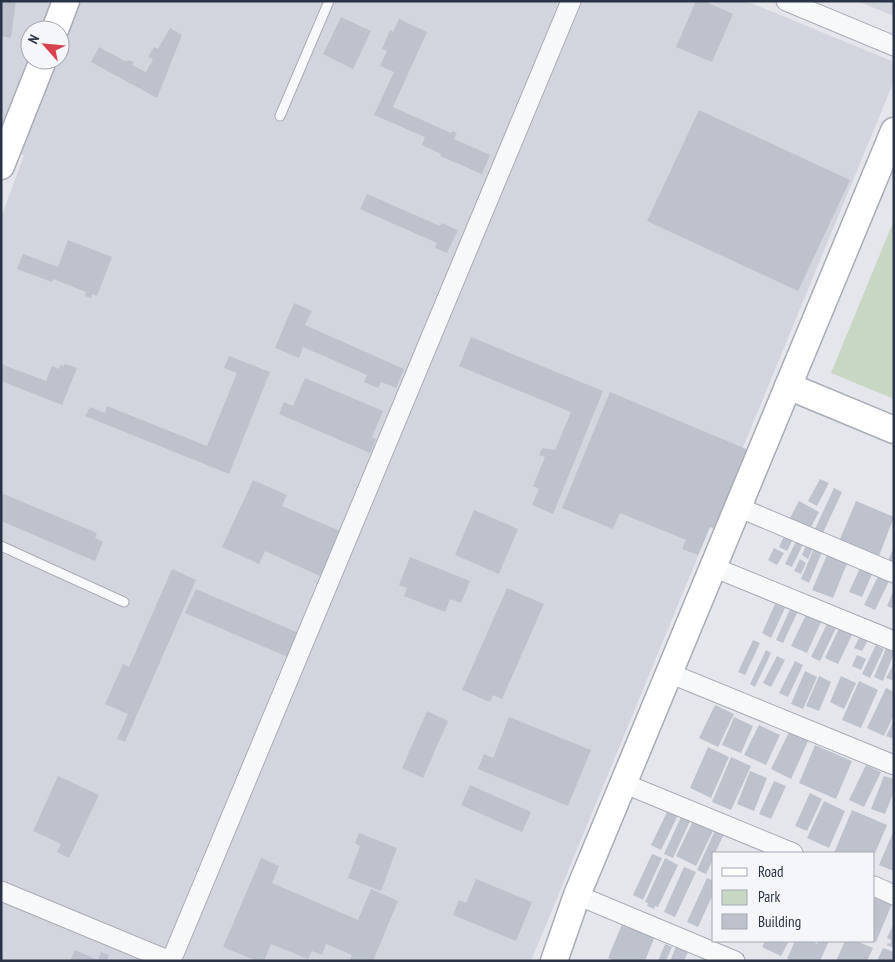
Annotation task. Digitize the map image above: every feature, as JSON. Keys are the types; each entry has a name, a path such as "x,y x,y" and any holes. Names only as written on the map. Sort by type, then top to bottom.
{"main road":[{"path":"59,20 66,1"},
{"path":"1,166 39,70"},
{"path":"554,961 577,894 894,131"},
{"path":"788,386 894,430"}],"street":[{"path":"1,891 170,961 570,1"},
{"path":"786,1 894,46"},
{"path":"738,507 894,573"},
{"path":"714,566 894,641"},
{"path":"669,673 894,765"},
{"path":"623,784 791,852"},
{"path":"875,886 894,895"},
{"path":"577,894 735,961"}],"lane":[{"path":"280,116 329,1"},
{"path":"1,546 124,602"}],"shaded area":[{"path":"1,1 746,1 894,62 894,81 531,961 1,961 1,218 24,155 1,153"},
{"path":"857,1 894,1 894,16"}],"green space":[{"path":"894,220 894,399 831,373"}],"building":[{"path":"1,1 16,1 11,38 1,36"},
{"path":"696,1 704,1 733,14 712,62 676,47"},
{"path":"341,17 371,31 353,69 323,54"},
{"path":"399,19 427,32 393,107 451,133 452,131 457,133 454,139 490,155 482,174 440,156 441,154 422,145 425,137 374,115 394,72 380,66 387,51 382,49 390,30 393,32"},
{"path":"170,28 182,35 157,98 91,62 99,47 127,62 128,60 134,62 132,65 146,72 153,59 148,57 154,47 158,49"},
{"path":"699,110 850,180 798,291 647,221"},
{"path":"367,194 440,226 442,223 458,230 447,253 435,248 437,243 360,209"},
{"path":"68,240 112,257 97,296 92,294 91,298 85,296 86,292 53,279 52,282 17,269 23,254 58,267"},
{"path":"294,303 312,311 305,325 404,369 396,388 381,382 378,388 364,382 367,375 303,347 299,358 275,348"},
{"path":"471,337 603,391 553,514 532,505 539,489 533,486 545,457 539,455 542,448 555,450 571,412 459,366"},
{"path":"229,356 270,372 229,474 85,416 90,407 105,413 107,406 207,446 237,373 224,368"},
{"path":"1,364 46,381 52,366 59,369 60,365 63,366 65,364 77,368 62,405 1,381"},
{"path":"305,378 383,411 372,437 376,439 370,453 279,414 284,402 293,406"},
{"path":"610,392 751,451 717,530 710,527 698,555 682,549 686,540 620,513 613,529 562,508"},
{"path":"820,479 829,483 817,506 808,501"},
{"path":"253,480 287,495 282,506 342,532 322,577 265,551 259,564 222,547"},
{"path":"834,488 842,492 822,535 814,531"},
{"path":"1,493 97,533 95,538 103,542 95,561 1,521"},
{"path":"799,501 819,512 810,529 790,518"},
{"path":"856,501 894,517 879,556 840,539"},
{"path":"474,510 518,529 499,574 455,555"},
{"path":"789,525 798,530 787,551 779,547"},
{"path":"800,533 807,536 792,567 785,564"},
{"path":"808,541 815,544 808,559 802,555"},
{"path":"815,546 823,550 809,583 801,579"},
{"path":"894,547 894,566 887,563"},
{"path":"774,548 784,553 777,565 768,560"},
{"path":"830,548 850,556 833,598 812,590"},
{"path":"410,557 470,581 461,603 450,599 445,612 404,596 407,588 399,585"},
{"path":"865,557 877,563 862,597 849,592"},
{"path":"800,559 806,563 801,574 794,571"},
{"path":"172,569 196,580 125,742 117,739 128,714 105,704 123,664 129,667"},
{"path":"880,572 891,577 875,610 864,605"},
{"path":"507,588 544,604 502,699 493,695 490,702 462,690"},
{"path":"196,589 301,634 290,658 185,613"},
{"path":"894,589 894,609 887,606"},
{"path":"775,604 785,608 771,638 762,633"},
{"path":"791,607 798,611 783,643 776,640"},
{"path":"807,613 822,620 807,653 791,646"},
{"path":"827,624 836,628 820,661 811,657"},
{"path":"841,624 854,631 838,664 825,658"},
{"path":"860,636 868,640 862,651 854,648"},
{"path":"753,640 760,643 745,675 738,672"},
{"path":"876,645 884,649 870,678 862,674"},
{"path":"887,646 894,649 894,653 883,681 874,677"},
{"path":"766,650 771,653 755,687 750,684"},
{"path":"857,655 866,659 861,670 852,666"},
{"path":"777,656 785,660 771,687 763,683"},
{"path":"795,661 803,665 788,697 779,693"},
{"path":"894,663 894,681 886,678"},
{"path":"805,671 817,677 803,709 791,704"},
{"path":"819,676 831,682 819,711 806,706"},
{"path":"841,676 856,683 844,709 830,702"},
{"path":"859,681 878,690 861,728 842,720"},
{"path":"886,688 894,692 894,715 884,736 867,728"},
{"path":"715,705 734,714 718,747 699,738"},
{"path":"427,711 448,721 423,778 402,768"},
{"path":"509,717 591,750 568,806 478,769 484,754 493,758"},
{"path":"734,717 753,726 741,753 722,745"},
{"path":"894,720 894,739 886,736"},
{"path":"759,725 780,735 766,765 744,755"},
{"path":"790,730 809,739 791,779 771,769"},
{"path":"815,745 852,761 836,799 799,783"},
{"path":"708,747 729,757 711,798 690,788"},
{"path":"731,757 751,766 731,810 712,802"},
{"path":"866,765 881,772 864,807 849,800"},
{"path":"750,771 767,778 754,811 737,804"},
{"path":"58,776 99,795 69,858 57,852 61,844 33,831"},
{"path":"884,776 894,779 894,791 885,814 871,809"},
{"path":"774,781 786,786 771,819 759,814"},
{"path":"470,785 531,812 522,832 461,805"},
{"path":"810,793 822,799 807,831 795,826"},
{"path":"824,801 845,811 829,848 807,838"},
{"path":"668,810 678,815 661,850 651,845"},
{"path":"852,810 887,825 875,853 834,852"},
{"path":"681,817 690,821 673,858 664,854"},
{"path":"694,819 714,829 696,866 676,856"},
{"path":"716,828 725,832 715,852 712,852 712,861 706,874 697,870"},
{"path":"894,830 894,871 879,865"},
{"path":"359,833 397,848 381,891 348,878 360,846 355,843"},
{"path":"652,854 662,858 643,900 633,895"},
{"path":"261,858 279,866 272,883 358,920 371,889 398,901 373,961 350,961 352,955 326,944 322,955 312,951 308,959 271,944 264,961 257,961 223,947"},
{"path":"665,858 678,865 658,907 655,906 654,909 647,906 648,903 645,902"},
{"path":"684,867 696,872 675,917 664,912"},
{"path":"707,878 712,880 712,896 698,927 687,922"},
{"path":"476,879 532,902 516,941 453,915 459,900 466,903"},
{"path":"875,890 894,899 875,942"},
{"path":"625,917 657,931 645,961 615,961 608,958"},
{"path":"894,923 894,948 887,945 888,943 890,944 891,940 887,938"},
{"path":"764,942 788,942 781,956 762,947"},
{"path":"795,942 814,942 817,944 818,942 829,942 820,961 791,961 787,959"},
{"path":"845,942 858,942 873,948 867,961 836,961"},
{"path":"665,944 672,947 666,961 658,961"},
{"path":"676,947 688,952 684,961 670,961"},
{"path":"883,948 894,952 894,961 877,961"},
{"path":"75,950 98,960 101,952 109,955 107,961 70,961"}]}
